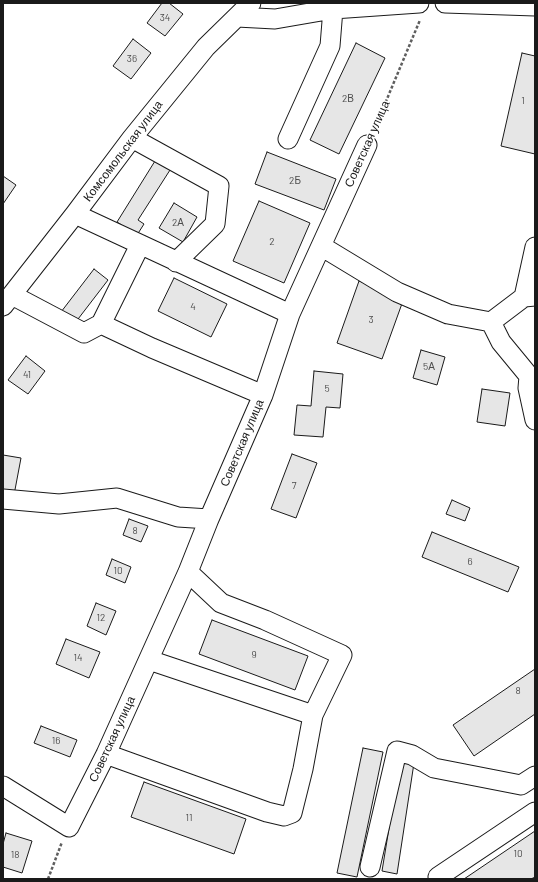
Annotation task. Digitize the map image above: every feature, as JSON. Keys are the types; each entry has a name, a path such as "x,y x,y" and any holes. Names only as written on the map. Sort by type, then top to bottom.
{"street":[{"name":"Комсомольская улица","path":"8,300 132,138 206,47 251,3"},
{"path":"445,3 535,6"},
{"path":"288,139 330,46 333,9"},
{"path":"237,17 275,19 333,9 420,10"},
{"path":"132,138 219,186 215,224 176,262"},
{"name":"Советская улица","path":"69,827 106,754 188,572 209,519 263,395 290,314 367,145"},
{"path":"75,214 290,314"},
{"path":"8,300 84,333 101,324 140,245"},
{"path":"322,246 397,292 448,314 491,322 530,297 535,247"},
{"path":"491,322 501,342 532,377 528,388 535,420"},
{"path":"101,324 152,348 263,395"},
{"path":"3,499 58,504 117,498 178,518 209,519"},
{"path":"106,754 267,812 284,816 292,813 303,769 313,715 342,655 265,620 221,603 188,572"},
{"path":"149,660 313,715"},
{"path":"370,867 397,752 412,755 434,768 520,785 535,776"},
{"path":"3,786 69,827"},
{"path":"438,877 535,812"}],"path":[{"name":"Советская улица","path":"367,145 420,10"},
{"path":"48,879 58,849 69,827"}],"building":[{"path":"162,3 169,3 183,14 165,36 147,23"},
{"path":"133,39 151,53 131,79 113,66"},
{"path":"356,43 385,58 339,154 310,140"},
{"path":"522,53 535,56 535,154 501,146"},
{"path":"267,152 336,179 324,210 255,184"},
{"path":"155,161 170,170 138,220 144,224 137,235 117,222"},
{"path":"3,176 16,185 3,204"},
{"path":"259,201 310,223 284,283 233,261"},
{"path":"174,203 197,217 183,242 159,228"},
{"path":"94,269 108,280 75,323 61,312"},
{"path":"174,278 227,304 211,337 158,311"},
{"path":"359,281 404,298 382,359 337,343"},
{"path":"421,350 445,357 437,385 413,378"},
{"path":"26,356 45,371 28,394 8,380"},
{"path":"314,371 343,374 340,408 326,407 323,437 294,435 297,405 311,406"},
{"path":"482,389 510,393 505,426 477,422"},
{"path":"292,454 317,463 296,518 271,509"},
{"path":"3,455 21,458 14,495 3,493"},
{"path":"452,500 470,508 465,521 446,514"},
{"path":"129,519 148,526 141,542 123,535"},
{"path":"432,532 519,567 508,592 422,557"},
{"path":"112,559 131,567 125,583 106,575"},
{"path":"96,603 116,611 106,635 87,626"},
{"path":"212,620 308,656 295,690 199,654"},
{"path":"66,639 100,652 89,678 56,664"},
{"path":"535,669 535,714 474,756 453,725"},
{"path":"41,726 77,740 70,757 34,743"},
{"path":"363,748 383,752 357,877 337,873"},
{"path":"400,761 414,763 397,874 382,871"},
{"path":"144,782 246,819 234,854 131,817"},
{"path":"535,831 535,877 531,879 464,879"},
{"path":"6,833 32,841 22,873 3,867 3,844"}]}
